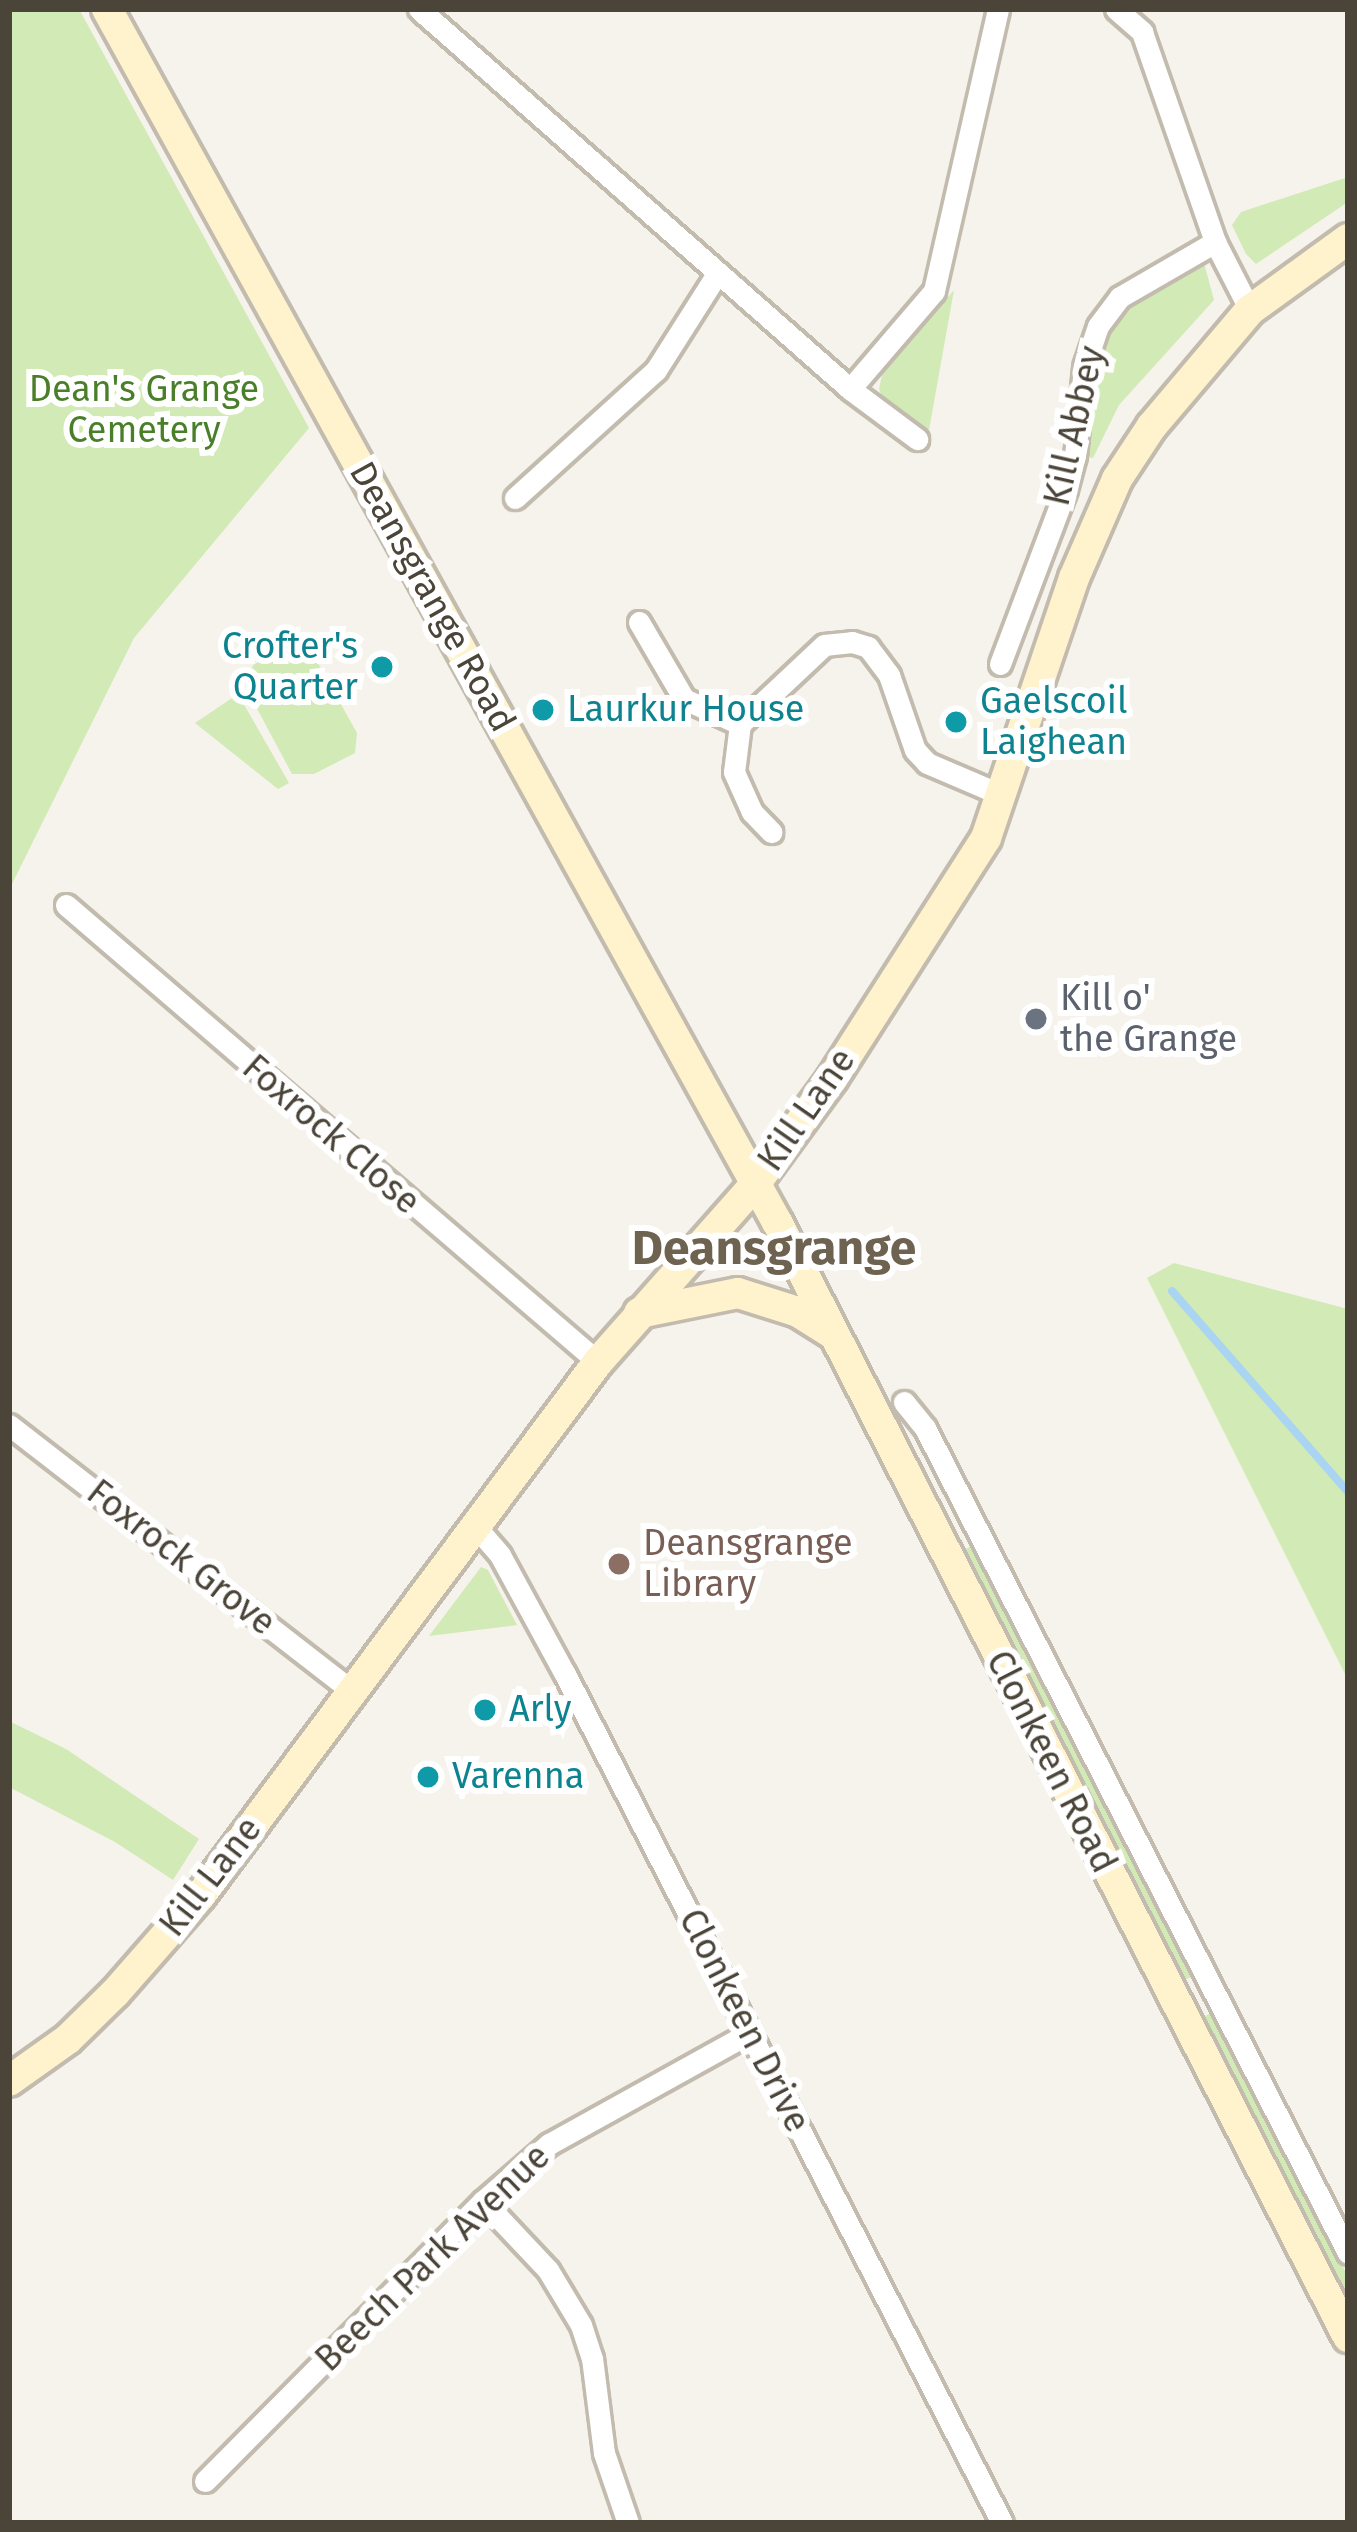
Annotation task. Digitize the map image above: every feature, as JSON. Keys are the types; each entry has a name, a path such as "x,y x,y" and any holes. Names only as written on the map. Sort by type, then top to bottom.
{"main road":[{"name":"Deansgrange Road","path":"106,9 753,1187"},
{"name":"Kill Lane","path":"9,2081 68,2039 200,1896 598,1362 753,1187 832,1079 986,838 1074,578 1117,479 1152,426 1250,310 1348,238"},
{"name":"Clonkeen Road","path":"753,1187 835,1335 1348,2338"},
{"path":"639,1313 738,1294 798,1312 835,1335"}],"street":[{"path":"419,9 850,389 917,439"},
{"path":"850,389 934,291 998,9"},
{"path":"1115,9 1142,32 1216,242 1250,310"},
{"name":"Kill Abbey","path":"1000,664 1066,489 1084,367 1099,326 1120,297 1216,242"},
{"path":"515,498 656,370 717,274"},
{"path":"639,622 684,699 740,724"},
{"path":"771,832 752,812 734,772 740,724 824,645 853,642 868,647 889,675 915,750 927,764 1002,795"},
{"name":"Foxrock Close","path":"66,904 598,1362"},
{"name":"Clonkeen Road","path":"904,1402 925,1428 1348,2253"},
{"name":"Foxrock Grove","path":"9,1425 353,1692"},
{"name":"Clonkeen Drive","path":"475,1526 500,1555 565,1674 1002,2523"},
{"path":"1176,2008 1212,1990"},
{"name":"Beech Park Avenue","path":"205,2481 483,2200 549,2144 749,2033"},
{"path":"483,2200 548,2270 581,2325 592,2358 604,2453 628,2523"}],"green space":[{"name":"Dean's Grange Cemetery","path":"9,9 79,9 309,428 134,638 9,890"},
{"path":"1348,177 1348,202 1256,264 1246,254 1232,225 1241,212"},
{"path":"1204,263 1214,300 1119,405 1093,458 1082,456 1096,369 1113,327 1144,295"},
{"path":"954,290 929,430 883,400 879,389 882,375"},
{"path":"295,642 309,647 357,733 355,753 314,774 292,774 247,690 253,665"},
{"path":"238,694 289,783 278,789 195,723"},
{"path":"1174,1263 1348,1309 1348,1680 1147,1278"},
{"path":"973,1545 1194,1976 1179,1982 962,1551"},
{"path":"481,1567 488,1570 517,1625 429,1636"},
{"path":"9,1721 66,1749 199,1839 173,1880 115,1842 9,1787"},
{"path":"1214,2010 1348,2277 1348,2312 1202,2019"}],"waterway":[{"path":"1172,1291 1348,1492"}],"place":[{"name":"Crofter's Quarter","path":"382,667"},
{"name":"Laurkur House","path":"543,710"},
{"name":"Gaelscoil Laighean","path":"956,722"},
{"name":"Kill o' the Grange","path":"1036,1019"},
{"name":"Deansgrange Library","path":"619,1564"},
{"name":"Arly","path":"485,1710"},
{"name":"Varenna","path":"428,1777"}],"district":[{"name":"Deansgrange","path":"774,1249"}]}
